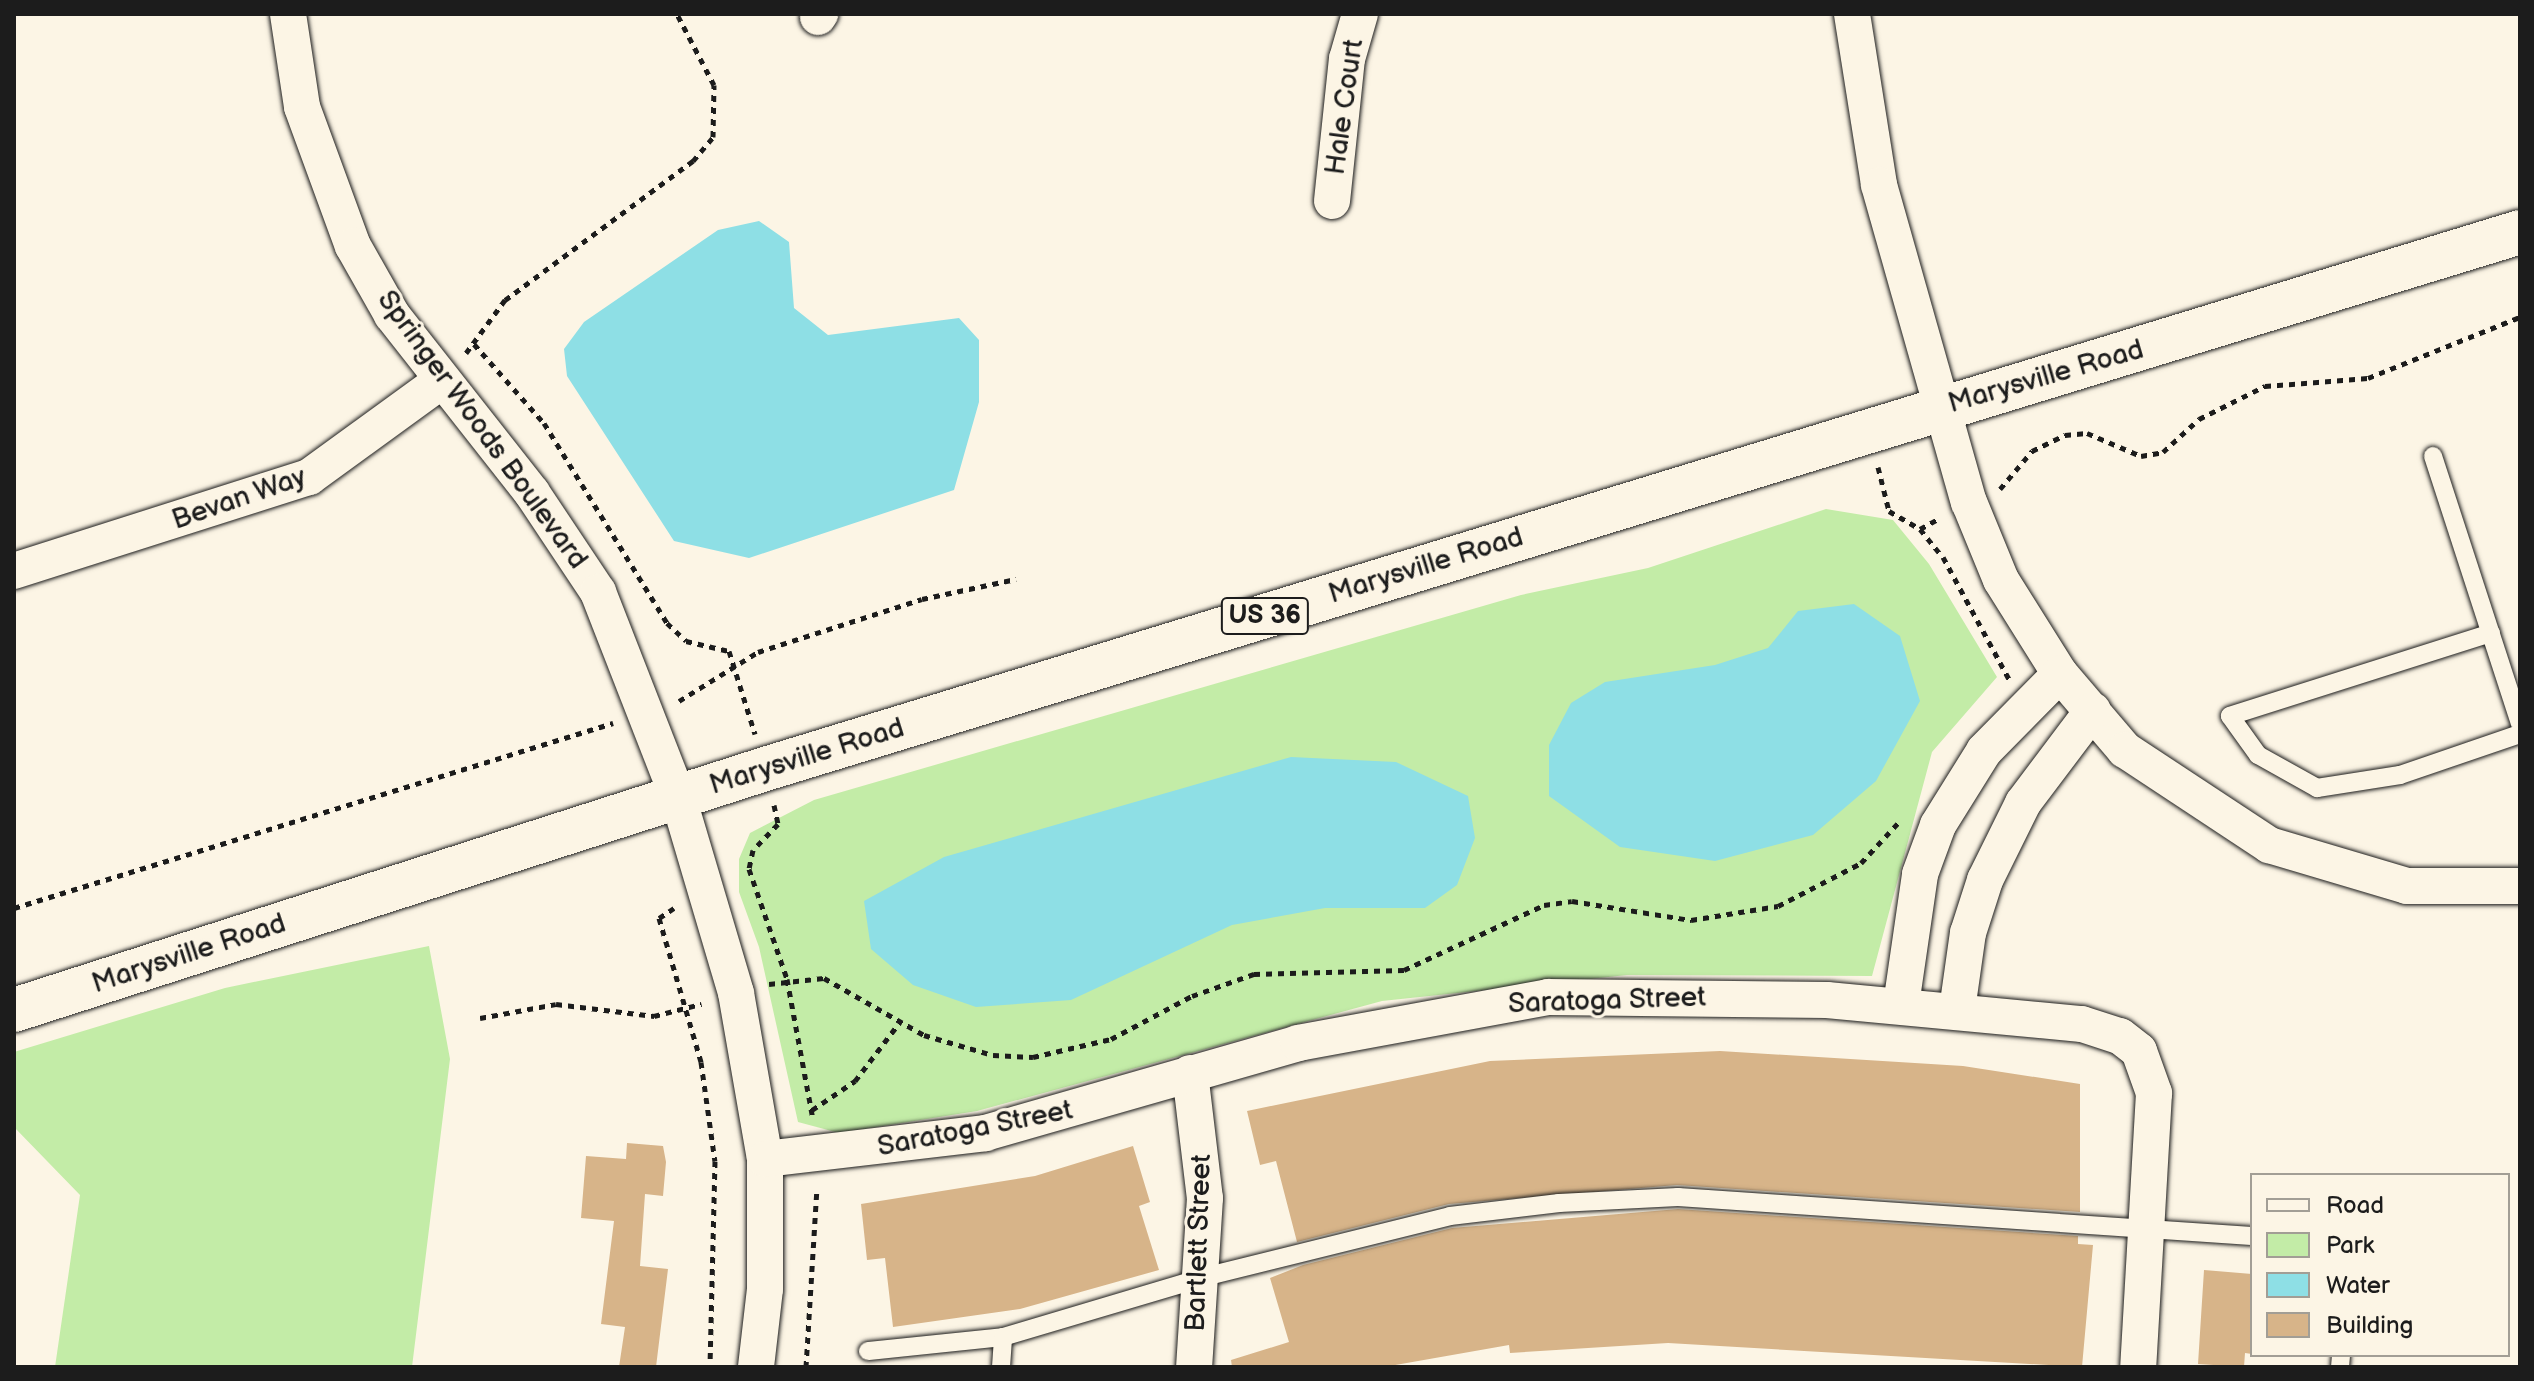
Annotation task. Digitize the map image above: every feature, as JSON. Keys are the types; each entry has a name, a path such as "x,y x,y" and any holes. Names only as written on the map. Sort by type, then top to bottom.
{"highway":[{"name":"Marysville Road","path":"14,1010 765,769 2520,232"}],"street":[{"name":"Springer Woods Boulevard","path":"288,14 302,107 325,183 392,315 563,534 628,653 678,797 736,993 765,1159 765,1289 756,1367"},
{"name":"Hale Court","path":"1332,201 1347,59 1360,14"},
{"path":"1852,14 1879,185 1969,502 2001,580 2060,674 2125,750 2269,845 2407,886 2520,886"},
{"name":"Bevan Way","path":"14,571 309,477 441,381"},
{"path":"1901,1005 1920,874 1938,825 1961,781 2020,691 2060,674"},
{"path":"1957,1010 1968,933 1985,880 2023,803 2093,710"},
{"name":"Saratoga Street","path":"765,1159 815,1156 985,1133 1190,1073 1388,1022 1548,997 1901,1005 2082,1024 2120,1036 2139,1051 2154,1093 2138,1367"},
{"name":"Bartlett Street","path":"1190,1073 1202,1140 1204,1277 1194,1367"}],"lane":[{"path":"2433,456 2520,723"},
{"path":"2491,633 2230,716 2258,755 2317,788 2400,775 2520,734"},
{"path":"868,1351 1003,1337 1204,1277 1450,1216 1574,1202 1678,1197 2250,1236"},
{"path":"1001,1367 1003,1337"}],"path":[{"path":"441,381 474,344 505,300 693,161 713,137 714,85 677,14"},
{"path":"1920,529 1969,502 2009,485 2032,451 2065,435 2087,433 2141,456 2163,452 2199,419 2265,386 2368,378 2520,317"},
{"path":"474,344 544,423 667,623 686,641 729,651 736,670 778,824 753,850 749,869 787,979 812,1110 818,1232 806,1367"},
{"path":"1863,432 1889,511 1920,529 2020,691"},
{"path":"14,908 648,711 736,670 758,652 907,604 1016,579"},
{"path":"1999,689 2020,691"},
{"path":"480,1018 556,1004 633,1018 688,1007 787,979 824,978 900,1022 993,1055 1033,1057 1111,1039 1192,996 1254,974 1404,970 1544,905 1572,901 1646,918 1732,916 1825,887 1861,863 1903,818"},
{"path":"659,918 688,1007 709,1105 719,1213 710,1367"},
{"path":"812,1110 855,1081 900,1022"}],"green space":[{"path":"1826,509 1893,520 1929,564 1997,677 1932,752 1872,976 1627,975 1382,1001 977,1111 839,1133 798,1122 759,947 739,892 739,859 750,833 814,800 1521,595 1648,568"},
{"path":"429,946 450,1059 412,1367 55,1367 80,1195 14,1127 14,1052 225,988"}],"water":[{"path":"759,221 789,242 794,308 828,335 959,318 979,340 979,402 954,490 749,558 674,541 567,376 564,349 584,322 718,230"},
{"path":"1854,604 1900,636 1920,701 1876,781 1813,835 1715,861 1620,847 1549,796 1549,745 1571,703 1605,682 1715,665 1768,648 1798,611"},
{"path":"1291,757 1396,762 1468,796 1475,838 1457,885 1425,908 1325,908 1232,925 1071,1000 976,1007 913,985 871,949 864,901 944,857"}],"building":[{"path":"1720,1051 1963,1066 2080,1084 2080,1212 1677,1185 1449,1204 1297,1242 1276,1161 1260,1165 1247,1111 1490,1061"},
{"path":"627,1143 663,1146 666,1162 663,1196 645,1194 640,1266 668,1269 656,1367 619,1367 625,1327 601,1324 614,1221 581,1218 586,1156 626,1159"},
{"path":"1133,1146 1150,1202 1139,1206 1159,1270 1020,1309 893,1327 885,1258 867,1260 861,1204 1035,1176"},
{"path":"1678,1209 2078,1236 2078,1244 2093,1245 2082,1367 1668,1343 1510,1353 1509,1345 1384,1367 1232,1367 1231,1360 1289,1342 1270,1278 1303,1265 1452,1228"},
{"path":"2204,1270 2250,1274 2250,1354 2245,1353 2244,1367 2198,1364"}]}
